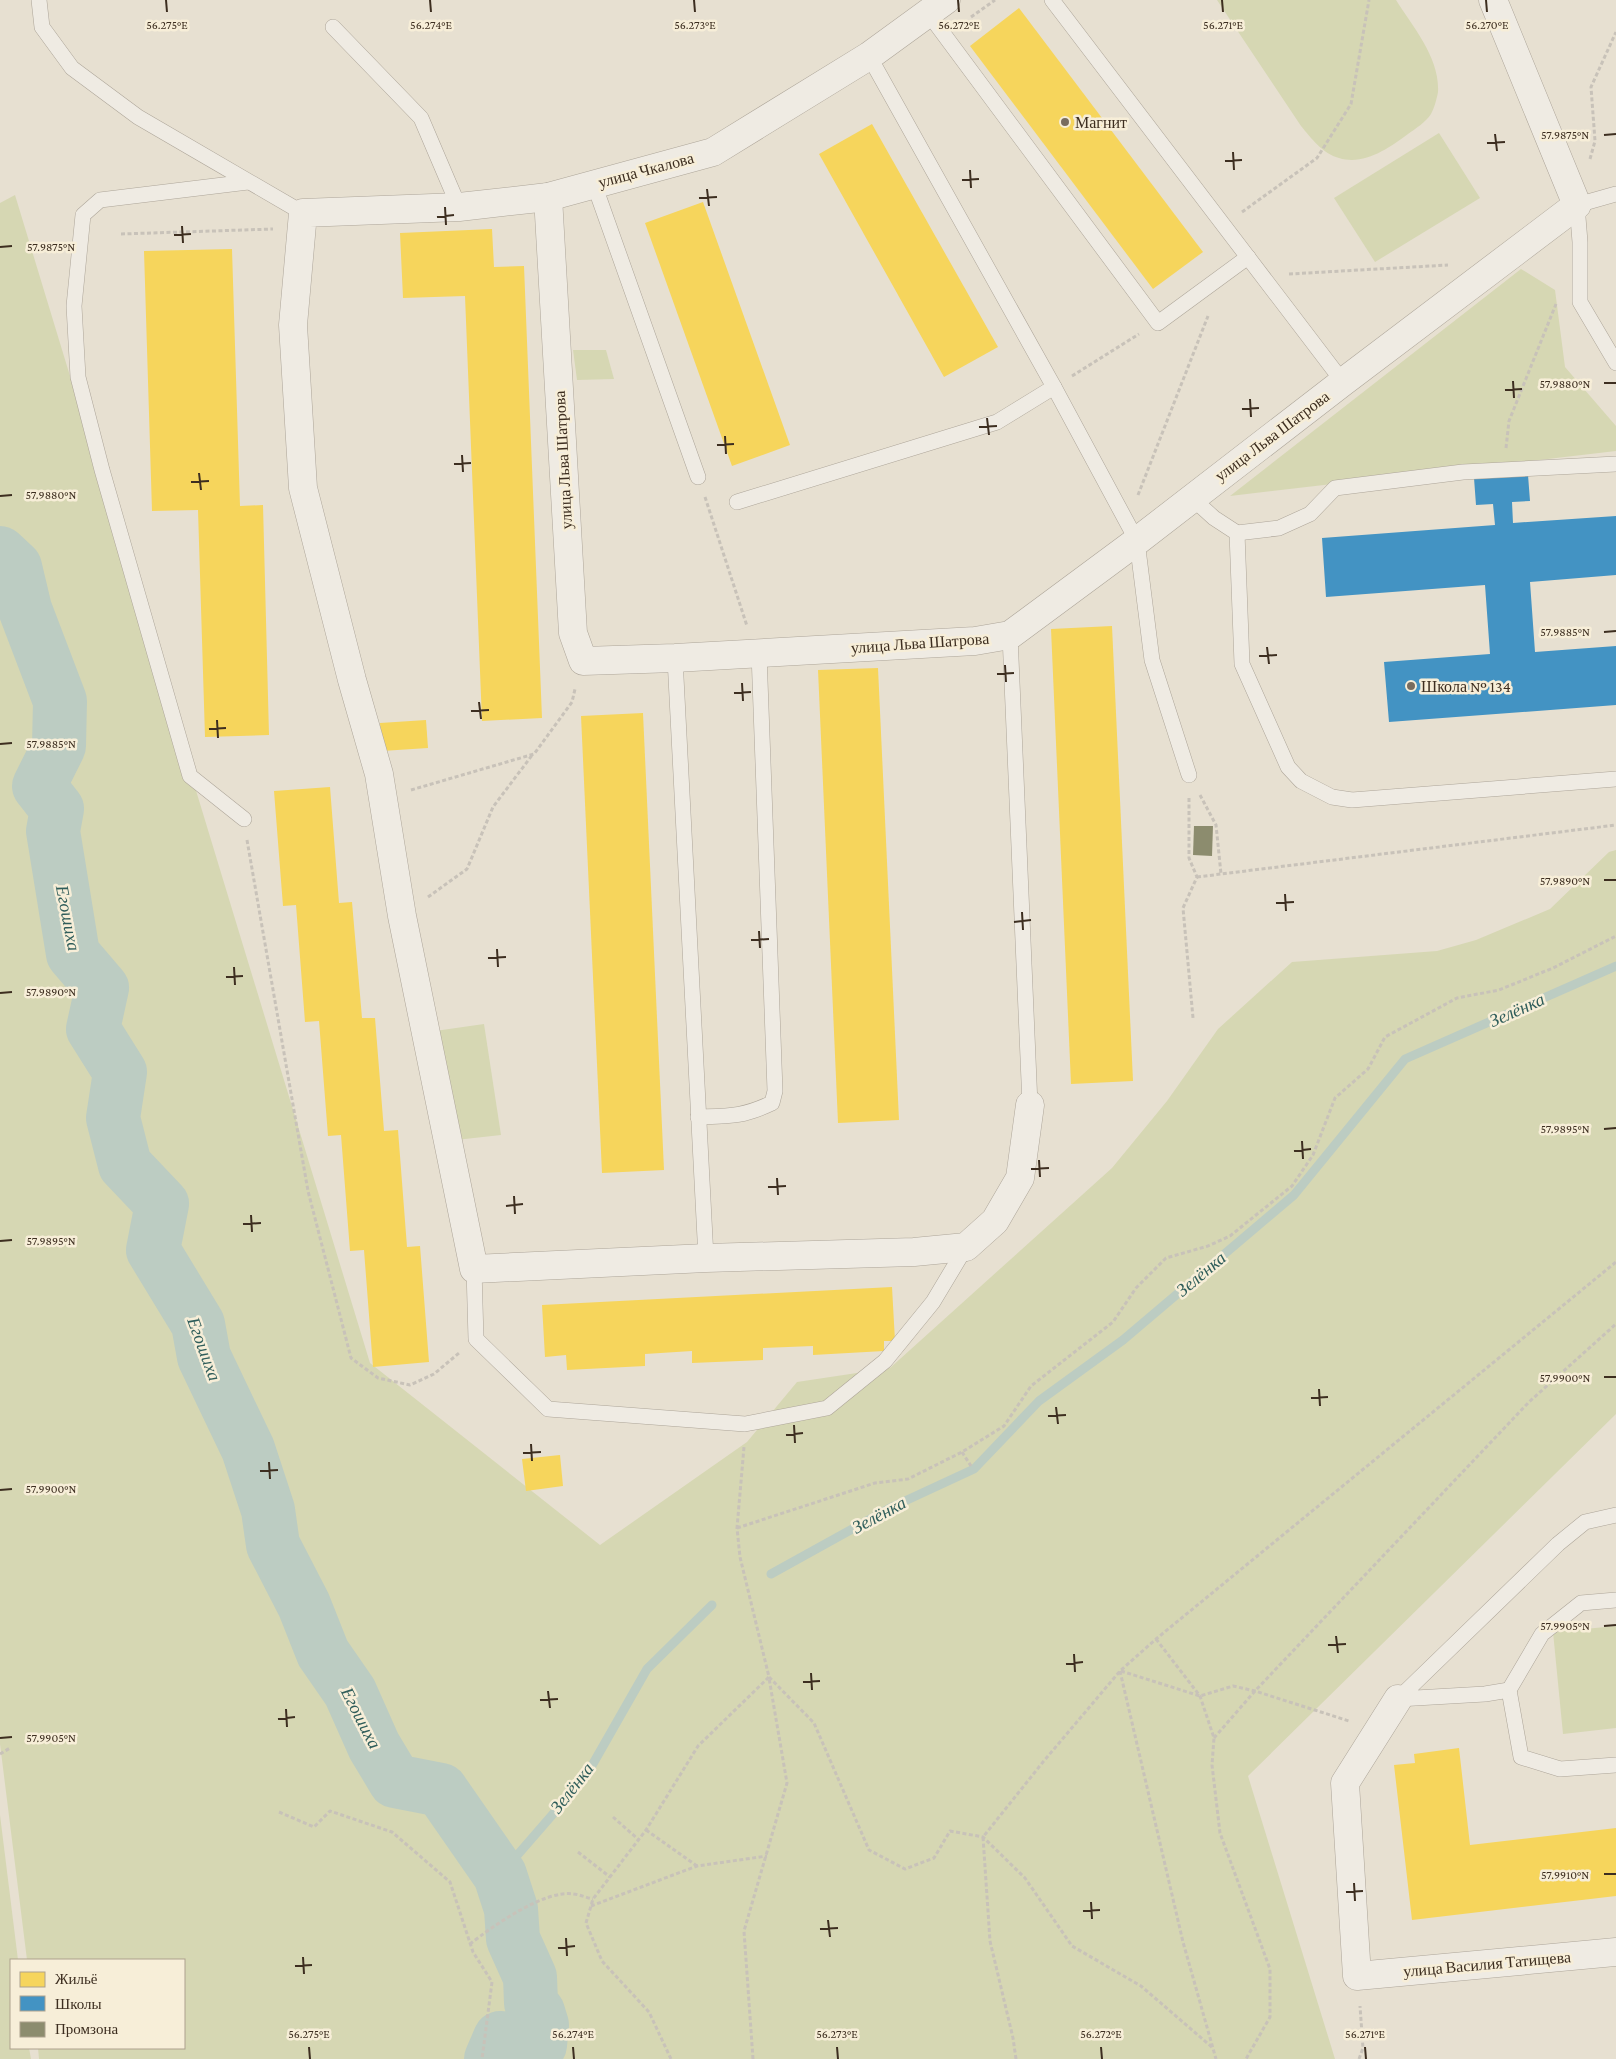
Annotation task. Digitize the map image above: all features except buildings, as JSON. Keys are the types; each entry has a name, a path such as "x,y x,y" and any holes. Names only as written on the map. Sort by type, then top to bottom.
{"street":[{"path":"1493,0 1578,205"},
{"name":"улица Чкалова","path":"303,214 459,206 548,197 713,152 869,56 937,6"},
{"name":"улица Льва Шатрова","path":"548,197 573,633 583,660 675,658 975,641 1010,635 1132,532 1192,498 1578,205"},
{"path":"303,214 293,325 303,488 378,774 402,916 474,1268 706,1258 914,1252 966,1247 995,1221 1020,1178 1030,1105"},
{"path":"1357,1976 1345,1783 1398,1699"},
{"name":"улица Василия Татищева","path":"1357,1976 1616,1952"}],"lane":[{"path":"39,0 42,28 72,68 138,117 303,214"},
{"path":"1052,0 1343,382"},
{"path":"937,6 1158,323 1248,257"},
{"path":"333,28 420,118 459,206"},
{"path":"869,56 1054,386 1132,532 1152,660 1189,775"},
{"path":"244,820 190,776 102,470 78,377 74,306 83,216 100,200 248,182"},
{"path":"594,184 698,477"},
{"path":"1616,194 1578,205 1580,302 1616,363"},
{"path":"737,502 997,422 1054,386"},
{"path":"1192,498 1214,518 1237,533 1279,528 1310,514 1335,488 1463,472 1616,464"},
{"path":"1237,533 1242,664 1288,767 1301,781 1332,797 1352,800 1616,779"},
{"path":"1010,635 1030,1105"},
{"path":"698,1117 748,1114 772,1103 775,1091 756,653"},
{"path":"675,658 706,1258"},
{"path":"474,1268 476,1340 548,1408 745,1424 828,1408 885,1361 933,1302 966,1247"},
{"path":"1398,1699 1558,1544 1585,1522 1616,1515"},
{"path":"1616,1600 1582,1603 1542,1634 1509,1690 1522,1757 1560,1769 1616,1765"},
{"path":"1398,1699 1486,1694 1509,1690"}],"path":[{"path":"1223,226 1317,158 1351,104 1369,0"},
{"path":"1590,159 1595,141 1591,87 1616,32"},
{"path":"121,234 278,229"},
{"path":"1261,275 1455,264"},
{"path":"1132,532 1224,275"},
{"path":"1504,469 1509,421 1560,295"},
{"path":"1054,386 1158,323"},
{"path":"698,477 756,653"},
{"path":"402,916 467,869 493,807 572,702 583,660"},
{"path":"446,781 534,754"},
{"path":"1189,775 1216,825 1222,874"},
{"path":"1189,775 1189,858 1197,877 1183,908 1193,1018"},
{"path":"244,820 308,1191 352,1358 378,1378 410,1385 434,1374 476,1340"},
{"path":"1197,877 1616,825"},
{"path":"737,1528 875,1482 908,1479 962,1452 1004,1426 1031,1386 1113,1322 1136,1288 1166,1258 1208,1246 1230,1236 1292,1186 1313,1155 1335,1098 1368,1069 1385,1037 1457,998 1499,990 1553,968 1616,936"},
{"path":"1016,2059 1013,2038 990,1941 983,1837 1120,1671 1156,1639 1616,1262"},
{"path":"1214,1738 1255,1690 1529,1402 1616,1324"},
{"path":"744,1440 737,1528 740,1557 769,1677 787,1783 744,1931 753,2059"},
{"path":"962,1452 971,1466"},
{"path":"1156,1639 1200,1696 1214,1738 1212,1765 1220,1833 1270,1969 1270,2016 1246,2059"},
{"path":"1120,1671 1200,1696 1233,1686 1255,1690 1378,1731"},
{"path":"1120,1671 1183,1942 1216,2059"},
{"path":"671,2059 649,2012 602,1961 586,1923 593,1899 646,1830 698,1746 769,1677"},
{"path":"769,1677 814,1723 869,1850 905,1869 934,1858 950,1831 983,1837 1025,1878 1072,1946 1141,1986 1213,2048"},
{"path":"0,1754 10,1748"},
{"path":"279,1812 314,1827 330,1811 392,1832 450,1882 473,1952 492,1982 482,2059"},
{"path":"614,1817 639,1840"},
{"path":"646,1830 697,1866"},
{"path":"578,1852 610,1877"},
{"path":"592,1906 697,1866 767,1856"},
{"path":"470,1944 500,1921 550,1896 573,1893 593,1899"},
{"path":"1357,1976 1364,2048 1359,2059"}],"green space":[{"path":"1217,0 1396,0 1424,43 1435,67 1438,92 1431,114 1417,128 1393,145 1367,158 1348,160 1333,156 1318,145 1301,126"},
{"path":"1439,133 1480,198 1375,262 1334,198"},
{"path":"15,195 370,1363 600,1545 747,1442 797,1382 890,1368 1112,1168 1167,1101 1218,1029 1292,962 1437,951 1476,940 1550,909 1609,852 1616,850 1616,1414 1248,1776 1335,2059 39,2059 38,2049 185,2049 185,1959 27,1959 0,1744 0,203"},
{"path":"1521,269 1555,290 1565,367 1616,426 1616,451 1230,496"},
{"path":"573,350 606,350 614,379 577,380"},
{"path":"484,1024 501,1135 456,1140 435,1031"},
{"path":"1616,1626 1616,1728 1563,1734 1553,1632"},
{"path":"0,1815 18,1959 10,1959 10,2049 29,2049 31,2059 0,2059"}],"waterway":[{"name":"Егошиха","path":"0,553 15,567 25,609 60,701 59,746 39,786 57,809 53,831 73,954 102,988 93,1029 120,1072 113,1118 125,1165 162,1204 153,1250 198,1324 204,1357 248,1449 268,1510 273,1545 304,1605 323,1653 350,1692 374,1746 395,1781 441,1790 500,1875 511,1909 513,1939 530,1977 531,2003 538,2012 542,2025 540,2045 526,2051 500,2038 491,2059"},
{"name":"Зелёнка","path":"771,1574 892,1507 974,1469 1039,1401 1123,1340 1294,1195 1405,1059 1616,966"},
{"name":"Зелёнка","path":"500,1875 586,1776 647,1669 712,1605"}],"place":[{"name":"Магнит","path":"1065,122"},
{"name":"Школа № 134","path":"1411,686"}]}
